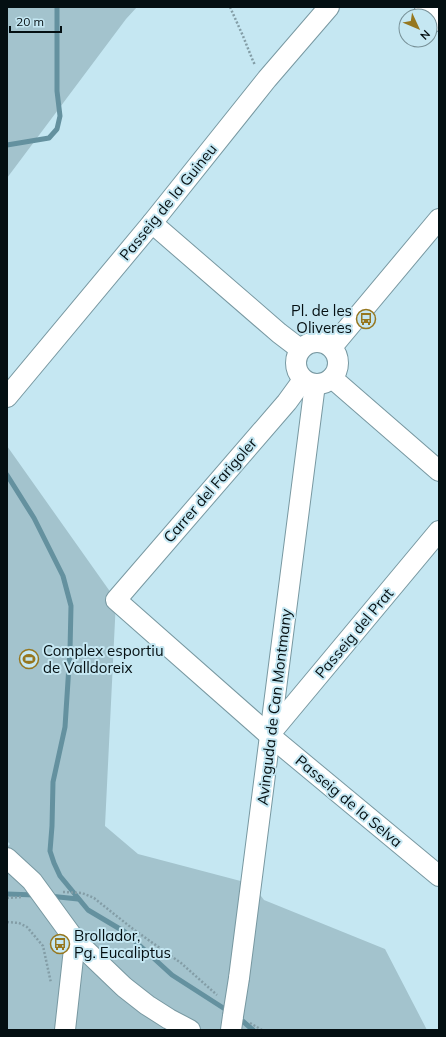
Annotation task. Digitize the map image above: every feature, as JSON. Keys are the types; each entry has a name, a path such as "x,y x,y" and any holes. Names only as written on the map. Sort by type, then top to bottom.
{"street":[{"name":"Passeig de la Guineu","path":"7,397 152,223 267,79 329,7"},
{"path":"425,7 439,21"},
{"path":"332,347 439,219"},
{"path":"152,223 279,333 300,349"},
{"path":"317,381 337,371 338,362 332,347 326,343 312,342 300,349 297,355 296,369 298,375 317,381 439,471"},
{"name":"Carrer del Farigoler","path":"116,600 287,402 317,381"},
{"name":"Avinguda de Can Montmany","path":"238,1023 239,978 317,381"},
{"name":"Passeig del Prat","path":"270,735 439,531"},
{"name":"Passeig de la Selva","path":"116,600 270,735 439,876"},
{"path":"7,858 32,881 75,940 124,987 169,1019 190,1030"},
{"path":"65,1030 75,940"}],"path":[{"path":"230,7 253,62 267,79"},
{"path":"58,893 82,893 94,898 133,929 181,963 220,998"},
{"path":"7,898 26,897"},
{"path":"7,922 19,923 34,933 43,946 51,982 56,994 68,1002"},
{"path":"238,1023 262,1030"}],"shaded area":[{"path":"7,7 137,7 126,19 7,178"},
{"path":"7,446 116,600 105,826 138,854 252,884 264,900 385,949 427,1030 7,1030 7,847 10,844 7,841"}],"waterway":[{"path":"7,145 49,138 57,129 60,116 57,91 57,7"},
{"path":"7,475 34,518 63,576 71,606 65,727 53,782 50,851 54,863 60,876 88,910 125,932 172,975 228,1011"},
{"path":"7,894 35,895"},
{"path":"49,896 78,899"},
{"path":"238,1017 253,1030"}],"place":[{"name":"Pl. de les Oliveres","path":"366,319"},
{"name":"Complex esportiu de Valldoreix","path":"29,659"},
{"name":"Brollador, Pg. Eucaliptus","path":"60,944"}]}
